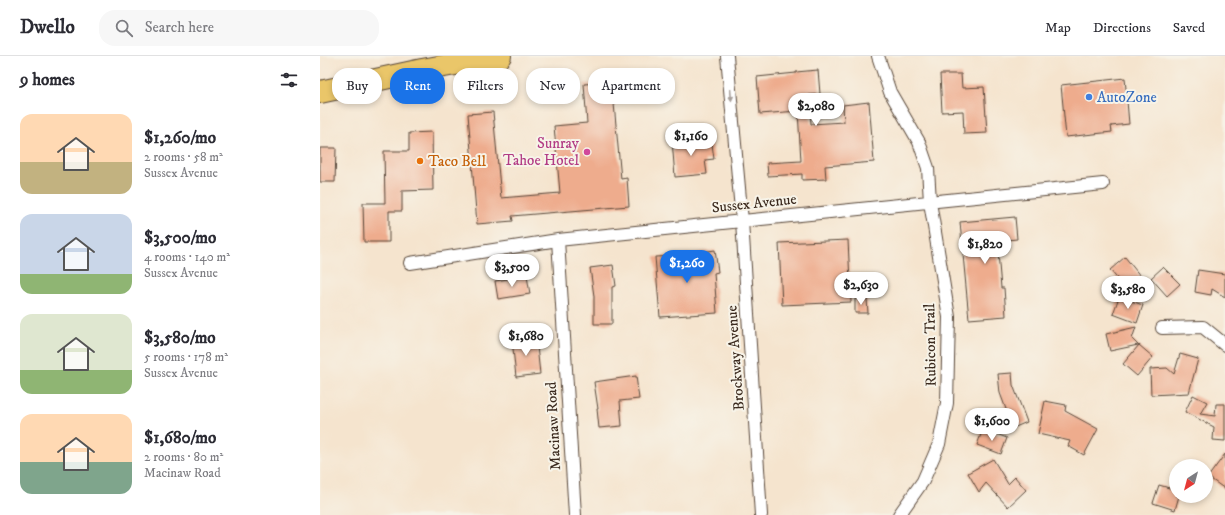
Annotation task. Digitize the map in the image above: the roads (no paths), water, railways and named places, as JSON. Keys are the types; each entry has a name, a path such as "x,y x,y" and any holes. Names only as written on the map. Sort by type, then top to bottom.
{"highway":[{"path":"320,92 422,70 500,56"}],"street":[{"name":"Brockway Avenue","path":"727,56 742,221 761,515"},
{"name":"Rubicon Trail","path":"878,56 890,92 919,142 928,168 930,202 949,317 947,403 939,444 923,481 899,515"},
{"name":"Sussex Avenue","path":"410,263 558,240 1103,184"},
{"name":"Macinaw Road","path":"558,240 575,515"},
{"path":"1162,328 1203,327 1225,344"}],"place":[{"name":"AutoZone","path":"1089,97"},
{"name":"Sunray Tahoe Hotel","path":"587,152"},
{"name":"Taco Bell","path":"420,161"}]}
